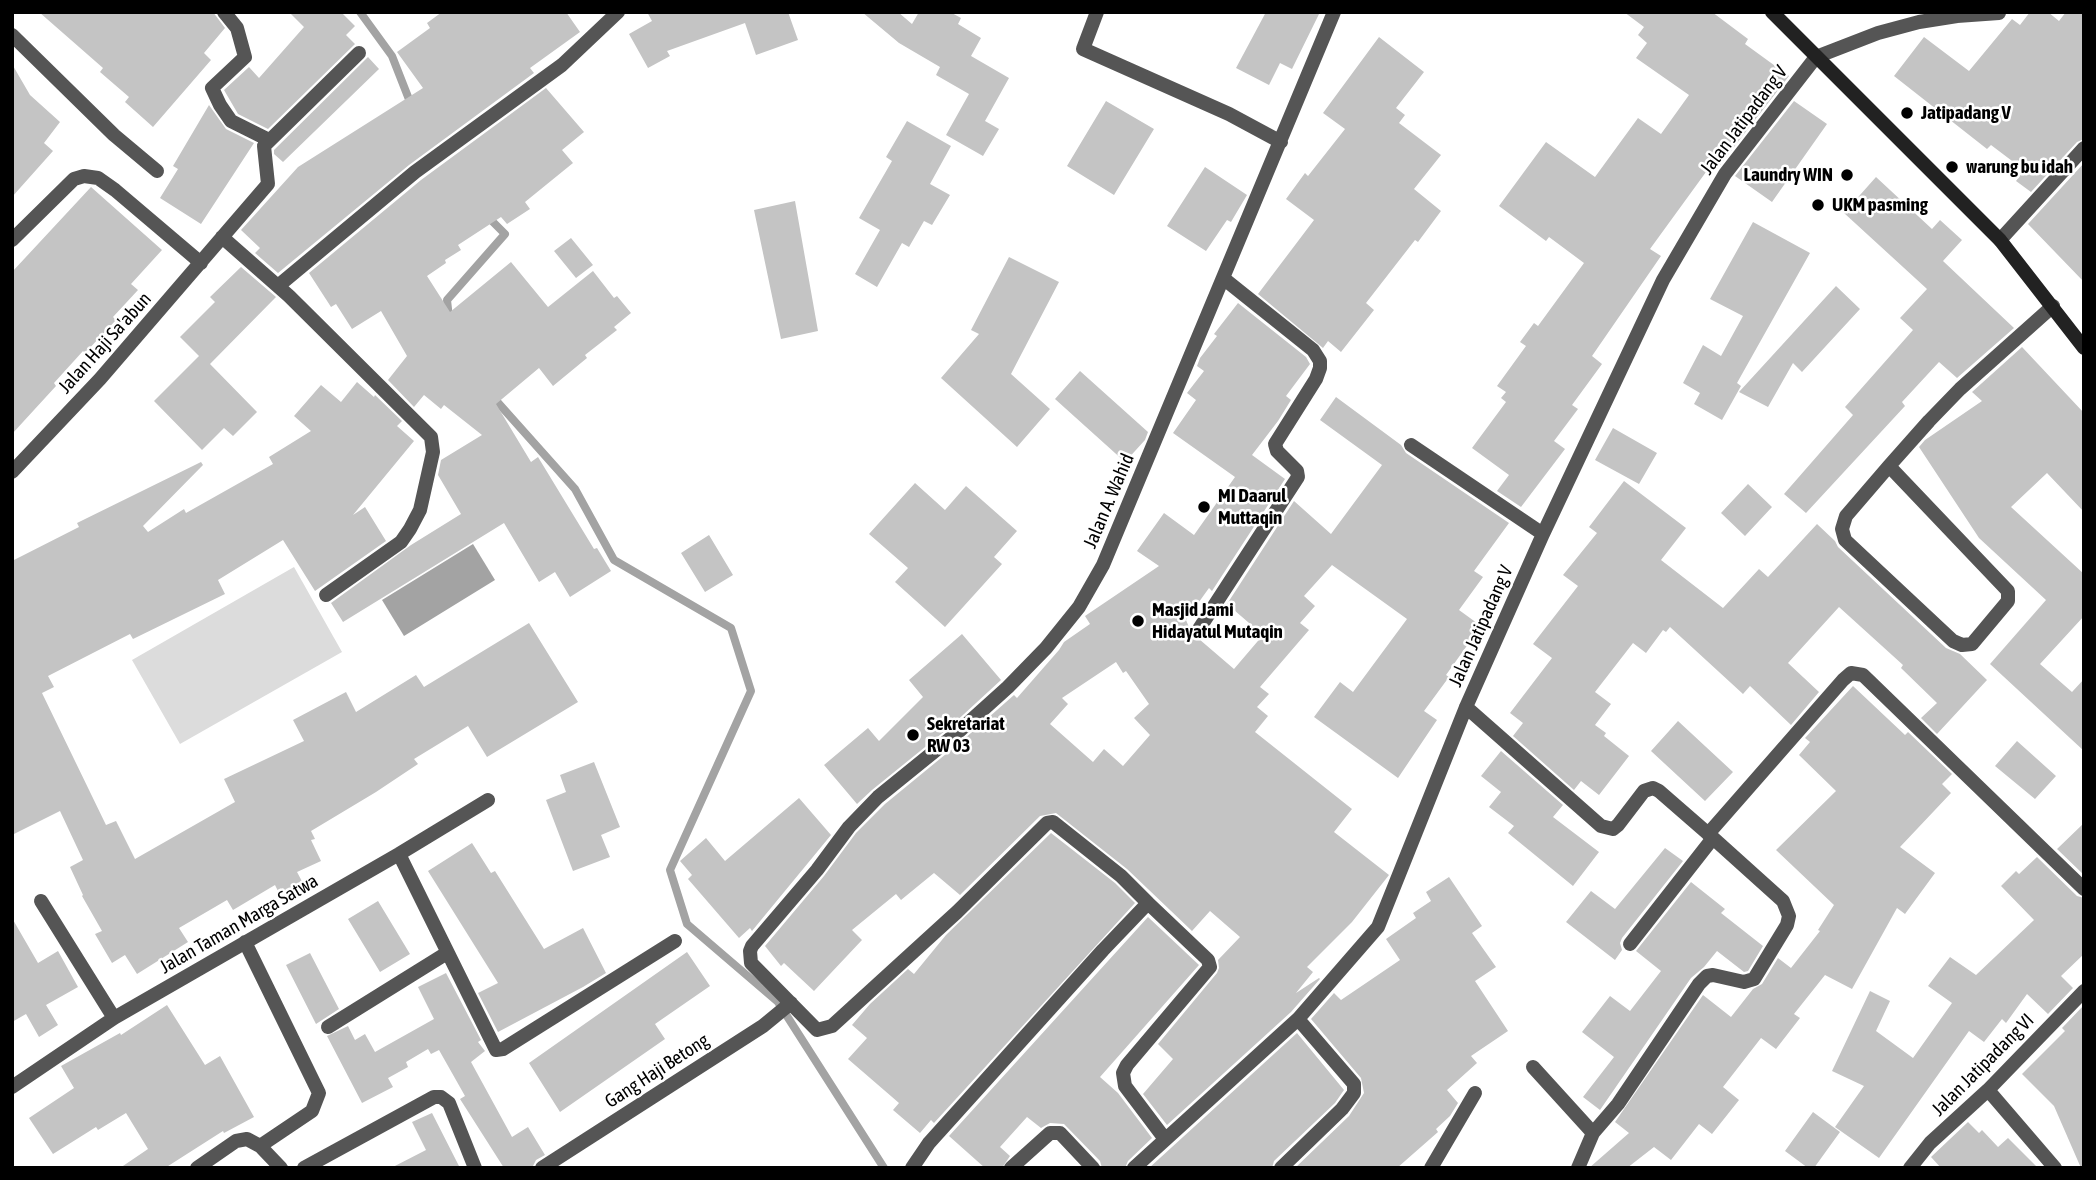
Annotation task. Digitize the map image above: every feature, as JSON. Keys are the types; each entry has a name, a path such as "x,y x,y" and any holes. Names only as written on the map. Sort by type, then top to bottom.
{"street":[{"path":"224,12 237,29 245,57 212,88 232,121 269,140 359,53"},
{"path":"278,286 415,172 562,65 618,12"},
{"path":"1097,12 1083,49 1229,114 1282,142"},
{"name":"Jalan A. Wahid","path":"1147,903 1121,876 1053,822 1047,822 957,912 832,1026 817,1030 789,1004 751,963 749,957 752,946 802,888 849,827 871,804 1008,687 1046,648 1079,607 1103,565 1282,142 1334,12"},
{"path":"1772,12 2000,240 2084,348"},
{"path":"1816,57 1878,33 1919,22 1998,13"},
{"path":"12,35 114,135 157,171"},
{"name":"Jalan Jatipadang V","path":"1135,1168 1298,1019 1378,927 1466,707 1542,534 1675,259 1725,174 1816,57"},
{"name":"Jalan Haji Sa'abun","path":"12,472 100,379 268,184 264,146 269,140"},
{"path":"2000,240 2084,148"},
{"path":"12,240 74,179 84,176 98,178 115,190 201,263"},
{"path":"222,237 278,286 431,437 433,452 420,509 401,542 326,595"},
{"path":"1199,629 1298,477 1297,471 1277,451 1275,444 1316,379 1320,368 1320,361 1313,350 1223,278"},
{"path":"1888,466 2008,591 2008,601 1972,644 1962,645 1952,641 1845,540 1842,529 1846,516 1888,466 1960,389 2053,306"},
{"path":"1411,445 1542,534"},
{"path":"1630,944 1710,836 1851,673 1863,676 2084,889"},
{"path":"1466,707 1601,826 1613,829 1644,791 1653,788 1659,791 1783,901 1789,916 1787,925 1754,979 1744,982 1718,974 1707,976 1699,984 1618,1104 1593,1133 1578,1168"},
{"name":"Jalan Taman Marga Satwa","path":"12,1087 114,1018 488,800"},
{"path":"399,854 493,1047 499,1050 675,941"},
{"path":"41,901 114,1018"},
{"path":"912,1168 929,1143 1147,903 1208,960 1210,967 1123,1073 1125,1086 1165,1139"},
{"path":"245,942 319,1093 312,1111 260,1146"},
{"path":"328,1027 447,953"},
{"name":"Jalan Jatipadang VI","path":"1910,1168 1930,1143 1988,1090 2084,991"},
{"name":"Gang Haji Betong","path":"542,1168 763,1026 789,1004"},
{"path":"1282,1168 1342,1109 1354,1093 1354,1084 1298,1019"},
{"path":"1533,1067 1593,1133"},
{"path":"1988,1090 2054,1168"},
{"path":"1431,1168 1475,1093"},
{"path":"304,1168 434,1097 441,1097 449,1103 475,1168"},
{"path":"1011,1168 1050,1133 1059,1133 1093,1168"},
{"path":"197,1168 236,1141 247,1139 260,1146 281,1168"}],"shaded area":[{"path":"473,544 495,580 404,636 382,600"},
{"path":"294,567 342,652 180,744 132,660"}],"building":[{"path":"39,12 213,12 225,28 204,53 211,60 153,127 125,102 129,97 100,72 103,68"},
{"path":"289,12 341,12 355,26 346,35 355,44 268,129 238,114 224,90 249,67 259,78 304,27"},
{"path":"442,12 566,12 580,32 530,68 534,73 409,165 278,273 255,253 260,248 241,230 298,167 423,88 397,52 430,28 427,23"},
{"path":"647,12 788,12 798,40 756,55 745,23 667,51 670,56 648,68 629,34 652,21"},
{"path":"862,12 898,12 912,24 919,12 950,12 961,18 958,24 981,38 971,56 1009,78 985,121 999,129 983,156 946,135 969,94 936,75 940,67 899,43"},
{"path":"1266,12 1320,12 1292,69 1280,63 1269,85 1236,68"},
{"path":"1624,12 1712,12 1748,39 1745,44 1789,76 1720,165 1714,161 1650,249 1661,256 1592,356 1602,364 1572,405 1578,409 1554,441 1565,449 1521,507 1497,491 1509,475 1472,448 1506,402 1501,398 1506,392 1497,386 1526,346 1520,342 1534,323 1538,326 1584,263 1549,237 1546,241 1499,206 1546,142 1595,177 1638,118 1661,134 1689,95 1636,58 1647,43 1638,35 1644,27"},
{"path":"2030,12 2048,12 2059,21 2066,12 2084,12 2084,139 2077,142 2031,192 2016,181 2024,170 1991,145 1987,149 1894,76 1924,37 1969,71 2012,19 2020,25"},
{"path":"1379,37 1424,72 1396,108 1405,115 1399,123 1441,155 1414,189 1441,211 1366,303 1374,310 1341,352 1328,341 1323,348 1258,294 1314,220 1286,199 1305,173 1308,176 1345,129 1323,113"},
{"path":"368,57 379,69 283,162 274,154 274,150"},
{"path":"12,64 30,95 60,122 44,143 53,151 12,197"},
{"path":"546,88 584,132 562,150 573,163 525,202 530,209 507,224 501,217 458,245 461,250 427,276 450,312 511,262 548,307 593,271 614,298 617,296 631,313 614,327 617,330 585,355 587,358 553,386 539,368 496,404 531,462 538,457 594,549 597,548 611,571 570,597 555,572 539,582 504,523 343,622 331,603 411,545 461,514 438,475 441,460 482,435 444,405 441,409 424,395 414,407 388,380 407,356 381,311 352,329 336,304 331,307 309,273 421,180"},
{"path":"1106,101 1154,129 1114,195 1067,166"},
{"path":"1794,101 1827,124 1772,202 1735,176"},
{"path":"209,105 226,129 254,143 201,224 160,198 178,169 173,166"},
{"path":"907,121 951,146 930,184 950,195 932,225 924,221 909,247 902,243 877,287 855,274 880,230 859,218 892,161 886,157"},
{"path":"2084,163 2084,282 2028,224"},
{"path":"1205,167 1247,195 1231,222 1227,220 1206,251 1167,226"},
{"path":"1876,177 1932,229 1940,220 1962,240 1943,261 2014,328 1957,378 1939,362 1902,402 1905,406 1806,513 1784,494 1853,415 1845,407 1913,330 1900,318 1927,289 1844,213"},
{"path":"91,187 162,250 131,284 138,290 113,317 116,320 85,353 83,351 54,383 56,386 12,434 12,272"},
{"path":"795,201 818,331 781,339 754,210"},
{"path":"1753,222 1810,253 1737,383 1741,386 1722,420 1694,404 1700,393 1683,383 1703,345 1721,356 1743,316 1710,299"},
{"path":"571,238 593,265 576,278 554,251"},
{"path":"1009,257 1059,282 1011,374 1050,409 1017,447 941,378 979,334 971,330"},
{"path":"241,267 276,297 210,364 257,412 233,436 224,428 202,450 154,401 199,356 180,337 215,302 210,297"},
{"path":"1836,286 1860,309 1802,372 1793,363 1768,407 1739,392"},
{"path":"1238,303 1306,357 1310,364 1286,396 1291,400 1278,421 1252,455 1285,479 1212,591 1209,588 1186,620 1193,637 1199,639 1234,669 1263,635 1227,604 1294,501 1331,534 1382,465 1320,420 1336,397 1401,445 1406,453 1509,523 1474,571 1483,577 1459,610 1481,626 1424,711 1437,720 1398,778 1314,717 1340,682 1353,692 1407,619 1332,565 1304,596 1315,606 1300,623 1309,630 1260,687 1269,694 1257,707 1268,716 1255,732 1352,809 1334,832 1389,875 1352,922 1307,967 1313,972 1296,993 1320,979 1291,1012 1167,1125 1143,1094 1173,1059 1158,1044 1217,973 1218,960 1240,937 1210,911 1192,931 1127,869 1056,813 1040,816 960,895 934,873 901,900 896,894 852,930 862,940 814,991 784,963 781,966 765,946 856,833 885,804 1014,695 1017,698 1064,642 1090,624 1085,616 1159,566 1137,551 1164,513 1194,535 1235,477 1173,433 1196,400 1187,393 1204,371 1197,366 1217,336 1214,334","holes":["1116,662 1123,673 1126,671 1149,704 1134,718 1150,735 1123,766 1104,749 1093,762 1050,724 1068,704 1062,698"]},
{"path":"2022,347 2084,413 2084,512 2047,473 2011,507 2084,574 2084,616 2040,664 2072,692 2084,679 2084,751 1990,664 2046,600 1979,538 1919,447 1925,440 1982,401 1972,392"},
{"path":"1080,371 1148,432 1145,440 1125,462 1055,399"},
{"path":"357,382 402,421 397,426 414,441 353,515 365,507 386,541 315,591 283,540 218,580 225,594 133,639 130,634 48,676 54,687 42,693 106,825 116,821 135,859 235,802 224,779 304,741 293,720 346,692 356,712 416,675 424,687 529,623 578,702 487,757 468,726 414,759 418,764 311,831 315,839 311,840 321,861 297,872 305,887 282,899 275,885 233,910 227,900 179,928 188,942 137,974 125,955 112,963 95,934 102,931 82,896 70,867 83,860 60,811 12,835 12,561 79,527 77,523 201,462 203,465 143,526 148,532 184,509 186,513 273,464 269,457 311,431 294,416 321,385 341,402"},
{"path":"1613,428 1657,453 1639,484 1595,460"},
{"path":"1624,481 1686,528 1661,560 1723,608 1759,569 1768,577 1817,524 1946,648 1960,654 1987,680 1937,734 1921,718 1937,703 1901,668 1903,665 1839,607 1788,663 1819,692 1791,725 1750,686 1743,694 1670,627 1666,632 1663,630 1646,653 1633,643 1595,692 1611,704 1595,725 1629,756 1599,795 1581,781 1574,790 1513,736 1523,723 1510,713 1552,658 1533,644 1578,586 1563,575 1597,533 1589,527"},
{"path":"915,483 945,510 966,486 1017,531 994,557 1002,564 945,627 895,582 908,568 869,534"},
{"path":"1748,484 1772,507 1745,536 1721,513"},
{"path":"709,535 733,575 705,592 681,553"},
{"path":"962,634 1001,680 951,726 857,804 824,765 868,728 879,741 923,697 909,680"},
{"path":"1853,686 1905,735 1908,732 1952,774 1942,784 1951,793 1900,847 1935,873 1905,914 1897,908 1852,989 1825,975 1794,1014 1800,1018 1776,1049 1761,1038 1723,1087 1739,1100 1712,1134 1699,1124 1671,1160 1654,1147 1627,1168 1589,1168 1629,1133 1615,1122 1703,995 1731,1017 1753,989 1762,984 1778,958 1791,968 1820,931 1818,930 1834,905 1776,850 1836,791 1799,755 1810,742 1805,738"},
{"path":"1678,721 1733,772 1705,801 1651,751"},
{"path":"2017,741 2056,776 2035,799 1995,766"},
{"path":"1501,751 1563,805 1553,817 1599,852 1573,886 1508,833 1514,826 1489,807 1501,792 1481,776"},
{"path":"594,762 620,827 601,835 610,857 573,871 546,800 566,792 560,775"},
{"path":"799,798 831,835 752,931 750,928 739,938 688,879 692,875 680,861 706,838 725,861"},
{"path":"2084,823 2084,875 2057,849"},
{"path":"1051,833 1115,883 1135,903 934,1123 931,1120 920,1133 893,1110 899,1103 848,1059 867,1038 852,1025 870,1004 908,969 914,974 946,935"},
{"path":"472,843 491,873 495,871 544,949 583,928 606,973 498,1032 478,993 498,983 428,871"},
{"path":"1665,848 1683,861 1622,938 1622,950 1615,960 1566,922 1591,891 1615,909"},
{"path":"2037,857 2077,896 2084,898 2084,954 2061,976 2073,988 2048,1014 2027,994 2006,1023 2002,1019 1984,1042 1969,1031 1879,1158 1835,1127 1864,1086 1832,1071 1870,991 1890,1001 1876,1031 1913,1058 1952,1003 1928,986 1950,957 1976,975 2034,920 2001,886 2016,871 2019,874"},
{"path":"1449,877 1482,926 1472,933 1496,967 1475,981 1508,1031 1471,1056 1477,1063 1447,1090 1458,1103 1450,1116 1436,1129 1438,1132 1397,1168 1295,1168 1349,1116 1364,1093 1361,1078 1311,1019 1334,993 1341,1000 1400,960 1386,939 1416,918 1413,913 1431,901 1426,892"},
{"path":"1691,882 1725,909 1721,913 1763,946 1748,971 1744,972 1717,951 1691,978 1600,1110 1583,1097 1614,1057 1582,1032 1610,996 1630,1011 1661,971 1636,951"},
{"path":"378,901 410,954 380,972 348,919"},
{"path":"1148,917 1199,965 1100,1077 1118,1093 1152,1138 1128,1161 1125,1168 1102,1168 1100,1161 1064,1124 1050,1123 1041,1128 1027,1117 1000,1147 1010,1156 1002,1168 985,1168 949,1136"},
{"path":"12,918 38,963 58,951 78,987 46,1005 58,1025 39,1037 26,1014 12,1022"},
{"path":"687,952 710,986 655,1024 665,1039 560,1112 529,1063"},
{"path":"310,953 339,1009 316,1024 286,965"},
{"path":"446,973 481,1040 478,1042 485,1051 471,1062 512,1137 528,1127 545,1155 536,1160 532,1168 504,1168 460,1099 465,1096 439,1050 431,1054 428,1049 406,1062 408,1067 388,1078 393,1087 362,1103 327,1036 348,1026 355,1040 365,1034 375,1052 434,1019 418,987"},
{"path":"167,1005 205,1065 220,1056 254,1117 224,1133 223,1131 165,1168 120,1168 148,1149 126,1113 98,1130 96,1127 53,1154 29,1118 74,1088 61,1066 120,1033 121,1035"},
{"path":"2084,1005 2084,1168 2081,1168 2054,1106 2022,1074 2065,1031 2062,1028"},
{"path":"1297,1033 1344,1090 1335,1103 1274,1161 1272,1168 1149,1168"},
{"path":"1813,1112 1840,1132 1814,1168 1808,1168 1785,1151"},
{"path":"432,1113 460,1168 391,1168 426,1150 412,1122"},
{"path":"1968,1122 1979,1133 1982,1130 1998,1147 2008,1138 2038,1168 1941,1168 1931,1157"}],"waterway":[{"path":"360,12 392,56 412,107"},
{"path":"449,318 447,300 505,234 487,216"},
{"path":"492,396 575,489 614,560 731,628 751,691 670,870 687,924 778,1002 884,1168"}],"place":[{"name":"Jatipadang V","path":"1907,113"},
{"name":"warung bu idah","path":"1952,167"},
{"name":"Laundry WIN","path":"1847,175"},
{"name":"UKM pasming","path":"1818,205"},
{"name":"MI Daarul Muttaqin","path":"1204,507"},
{"name":"Masjid Jami Hidayatul Mutaqin","path":"1138,621"},
{"name":"Sekretariat RW 03","path":"913,735"}]}
